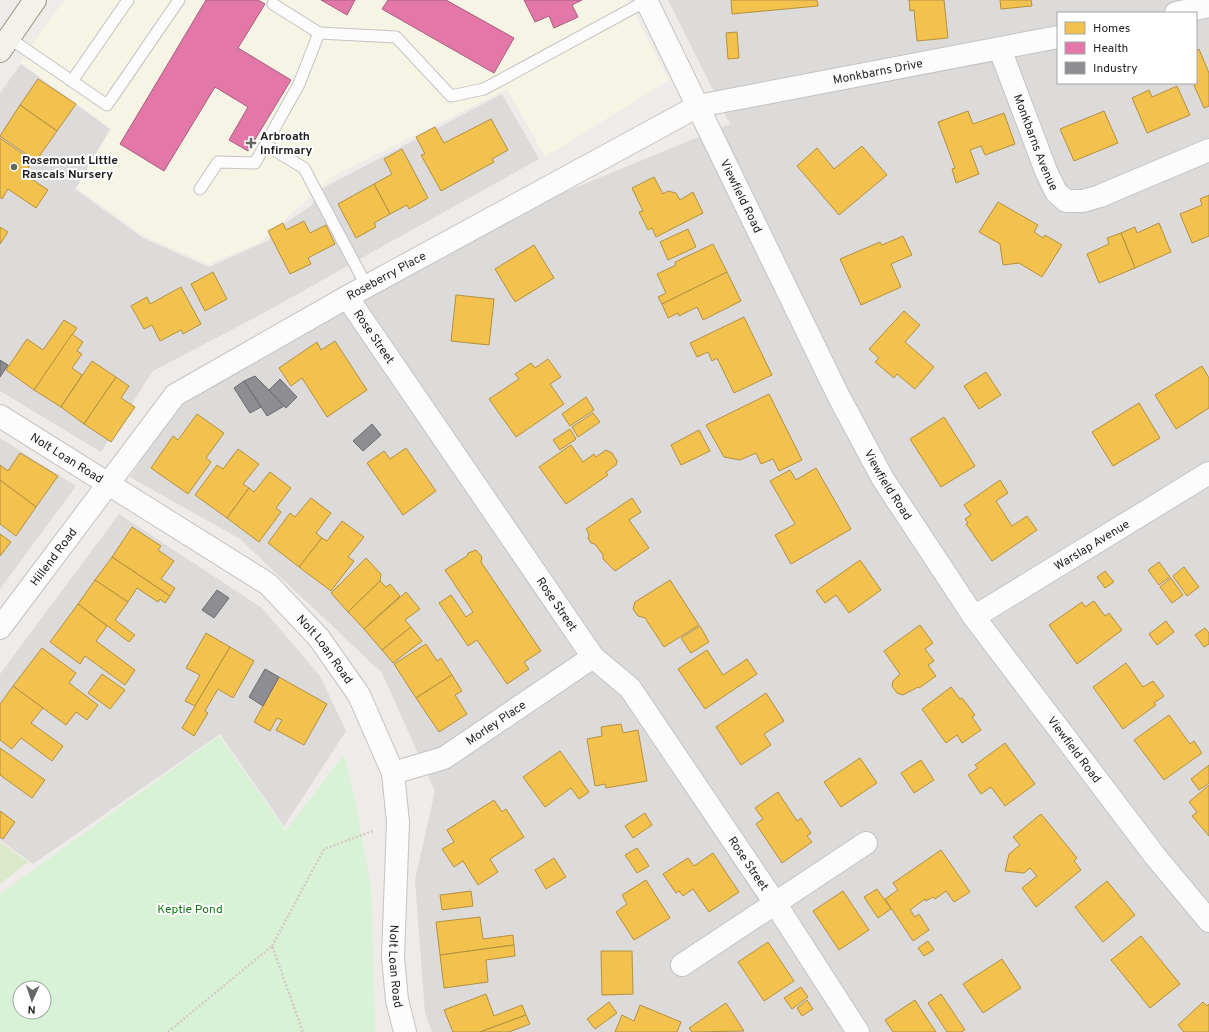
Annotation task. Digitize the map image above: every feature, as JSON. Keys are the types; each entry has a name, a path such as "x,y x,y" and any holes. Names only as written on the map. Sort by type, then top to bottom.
{"main road":[{"path":"5,45 35,0"}],"street":[{"name":"Viewfield Road","path":"646,1 839,397 880,472 974,617 1155,856 1209,921"},
{"path":"1181,12 1209,6"},
{"name":"Monkbarns Drive","path":"698,106 1057,37"},
{"name":"Monkbarns Avenue","path":"1000,49 1046,171 1056,192 1066,200 1083,201 1100,196 1209,150"},
{"name":"Roseberry Place","path":"106,484 175,395 347,297 698,106"},
{"name":"Rose Street","path":"347,297 593,657 630,688 775,904 858,1032"},
{"name":"Nolt Loan Road","path":"0,416 106,484 268,584 319,638 359,695 393,773 398,822 393,958 397,1000 405,1032"},
{"name":"Warslap Avenue","path":"974,617 1209,473"},
{"name":"Hillend Road","path":"0,628 106,484"},
{"name":"Morley Place","path":"393,773 444,758 593,657"},
{"name":"Rose Street","path":"682,965 866,843"}],"lane":[{"path":"72,81 128,0"},
{"path":"5,45 72,81 107,105 179,0"},
{"path":"273,4 319,33 396,37 451,96 484,89 646,1"},
{"path":"200,189 218,162 255,163 299,84 319,33"},
{"path":"266,145 304,168 367,287"}],"path":[{"path":"168,1032 272,946 324,849 398,822"},
{"path":"272,946 303,1032"}],"shaded area":[{"name":"Arbroath Infirmary","path":"64,0 627,0 669,80 545,157 507,89 335,175 257,244 208,264 144,236 77,188 111,129 20,62"},
{"path":"668,0 1209,0 1209,1032 432,1032 425,1013 415,880 435,791 382,673 240,539 130,477 184,396 521,210 730,124"},
{"path":"21,64 110,129 75,189 143,238 209,267 269,240 275,230 311,206 323,188 502,94 539,159 258,316 153,371 101,452 0,391 0,93"},
{"path":"0,438 76,486 0,589"},
{"path":"119,514 262,608 320,676 346,731 284,826 220,734 33,864 0,840 0,674"}],"green space":[{"name":"Keptie Pond","path":"219,736 286,831 344,754 356,805 371,888 375,1032 0,1032 0,894"},
{"path":"0,842 28,862 0,884"}],"building: Homes":[{"path":"731,0 817,0 818,6 732,14"},
{"path":"909,0 944,0 948,38 917,41 914,10 910,11"},
{"path":"1000,0 1031,0 1032,6 1001,9"},
{"path":"737,32 739,58 728,59 726,33"},
{"path":"1199,49 1209,73 1209,106 1204,108 1193,84 1197,84 1197,50"},
{"path":"38,79 76,104 57,131 20,105"},
{"path":"1177,86 1190,115 1147,133 1132,98 1149,90 1152,97"},
{"path":"20,105 57,131 36,161 0,136"},
{"path":"968,111 973,124 1004,113 1015,144 985,155 981,146 970,150 979,174 956,183 952,169 955,168 938,122"},
{"path":"1104,111 1118,143 1074,161 1060,129"},
{"path":"491,119 508,150 492,159 494,162 441,191 421,155 425,154 416,137 435,127 444,143"},
{"name":"Rosemount Little Rascals Nursery","path":"0,138 33,161 24,174 48,190 36,208 8,189 2,199 0,197"},
{"path":"862,146 887,175 839,215 797,166 817,148 834,169"},
{"path":"402,149 428,198 409,209 407,205 390,214 374,184 392,174 384,159"},
{"path":"654,177 663,194 668,191 676,193 680,200 693,192 703,213 656,237 652,228 648,230 639,212 643,211 632,188"},
{"path":"374,184 390,214 374,223 376,227 356,238 338,204"},
{"path":"1209,195 1209,236 1192,243 1180,214 1202,205 1200,199"},
{"path":"998,202 1038,225 1034,232 1043,238 1045,235 1062,245 1042,277 1019,263 1003,265 1000,244 979,232"},
{"path":"304,221 310,233 326,225 335,244 308,258 311,264 290,274 268,231 283,223 286,230"},
{"path":"1159,223 1171,252 1135,268 1121,233 1135,227 1137,233"},
{"path":"0,227 8,232 0,244"},
{"path":"688,229 696,247 668,260 660,242"},
{"path":"1121,233 1135,268 1099,283 1087,254 1109,244 1107,238"},
{"path":"903,236 912,255 891,264 901,287 861,305 840,259 880,242 882,245"},
{"path":"713,244 727,272 662,304 658,297 666,293 657,274 676,265 675,262"},
{"path":"534,245 554,278 515,302 495,269"},
{"path":"213,272 227,299 205,311 191,284"},
{"path":"727,272 741,301 703,320 697,307 679,316 678,313 668,318 662,304"},
{"path":"181,287 201,324 183,334 181,330 160,341 152,325 144,329 131,306 147,297 150,304"},
{"path":"456,295 494,299 489,345 451,341"},
{"path":"904,311 920,325 905,342 934,367 915,389 897,374 894,378 875,362 879,358 869,349"},
{"path":"744,317 772,375 734,393 717,358 712,361 708,352 697,357 690,343"},
{"path":"64,320 77,328 34,390 6,370 27,339 43,350"},
{"path":"72,334 83,342 77,351 82,354 72,368 82,375 61,407 34,390"},
{"path":"335,341 367,390 327,417 302,378 291,386 279,368 317,342 321,350"},
{"path":"548,359 561,377 550,384 564,404 516,437 489,399 519,379 515,374 531,363 535,368"},
{"path":"92,361 116,377 84,424 61,407"},
{"path":"1202,366 1209,378 1209,408 1176,429 1155,395"},
{"path":"986,372 1001,395 979,409 964,386"},
{"path":"116,377 129,386 121,398 135,407 111,442 84,424"},
{"path":"769,394 802,460 779,471 773,459 761,464 756,453 740,460 724,457 706,425"},
{"path":"586,397 594,410 570,426 562,414"},
{"path":"1139,403 1160,438 1113,466 1092,432"},
{"path":"593,413 600,422 578,437 572,427"},
{"path":"197,414 224,433 206,458 211,462 188,494 151,468 173,436 178,440"},
{"path":"944,417 975,466 941,487 910,439"},
{"path":"570,429 576,439 560,450 553,440"},
{"path":"699,430 710,451 681,465 671,445"},
{"path":"571,445 583,462 594,454 596,457 606,450 612,453 617,461 616,465 606,472 608,475 566,504 539,467"},
{"path":"406,448 436,491 403,515 367,463 384,451 390,459"},
{"path":"238,449 259,464 243,484 249,488 227,518 195,495 217,465 223,469"},
{"path":"20,453 58,476 36,507 0,480 0,465 8,471"},
{"path":"816,468 851,529 791,564 775,535 795,524 770,481 790,470 796,480"},
{"path":"270,472 291,488 276,508 281,512 259,542 227,518 249,488 254,492"},
{"path":"0,480 36,507 16,536 0,524"},
{"path":"1000,480 1008,493 996,501 1012,526 1027,516 1037,530 992,561 966,524 968,523 965,519 971,515 964,505"},
{"path":"311,498 331,513 316,533 322,538 299,567 268,543 290,513 295,517"},
{"path":"632,498 641,512 629,520 649,548 615,571 603,559 603,555 595,544 591,543 586,529"},
{"path":"342,521 364,537 348,557 354,561 331,591 299,567 322,538 327,541"},
{"path":"132,527 161,546 158,550 174,561 161,579 175,588 170,596 112,557"},
{"path":"0,534 11,542 0,556"},
{"path":"476,550 482,557 481,562 541,651 524,662 529,669 507,684 477,640 468,646 439,603 451,595 466,617 473,612 445,570 467,556 468,553"},
{"path":"112,557 170,596 165,603 160,599 158,602 137,588 128,602 95,580"},
{"path":"366,558 381,574 380,581 348,612 331,593"},
{"path":"860,560 881,590 849,613 836,595 825,603 816,591"},
{"path":"1159,562 1170,577 1159,585 1148,570"},
{"path":"1184,567 1199,587 1187,596 1173,576"},
{"path":"1105,571 1114,582 1105,588 1097,577"},
{"path":"1171,578 1183,595 1172,603 1160,587"},
{"path":"95,580 128,602 115,620 135,635 129,642 78,604"},
{"path":"670,580 699,625 664,647 645,618 638,616 633,609 635,602"},
{"path":"380,581 386,587 390,584 400,596 364,629 348,612"},
{"path":"406,592 420,609 405,620 411,627 382,650 364,629"},
{"path":"1094,601 1105,616 1109,613 1122,630 1077,664 1049,625 1082,602 1085,607"},
{"path":"78,604 107,626 96,641 135,670 125,685 85,656 80,664 50,642"},
{"path":"1166,621 1174,632 1157,645 1149,634"},
{"path":"920,625 933,643 925,649 934,661 928,665 936,676 919,688 918,687 903,695 897,693 892,686 893,681 900,674 884,651"},
{"path":"700,626 709,642 691,653 681,638"},
{"path":"411,627 422,641 393,663 382,650"},
{"path":"1205,628 1209,633 1209,644 1204,647 1195,635"},
{"path":"206,633 230,647 195,706 185,701 200,675 186,668"},
{"path":"426,644 437,661 441,658 452,675 416,698 394,664"},
{"path":"230,647 254,661 233,698 218,689 205,711 208,713 194,736 182,728"},
{"path":"42,648 76,673 69,683 98,705 87,720 76,712 66,725 13,686"},
{"path":"707,650 723,675 747,659 757,674 705,709 678,669"},
{"path":"1126,663 1143,687 1153,681 1164,696 1154,703 1156,705 1123,729 1093,687"},
{"path":"102,674 125,690 110,709 88,693"},
{"path":"452,675 462,691 455,695 467,714 439,732 416,698"},
{"path":"279,677 327,704 304,745 276,730 282,720 277,718 270,731 254,722"},
{"path":"13,686 43,708 31,723 63,746 52,761 21,738 12,749 0,740 0,704"},
{"path":"951,687 975,715 972,717 981,730 962,743 957,735 946,743 922,709"},
{"path":"766,693 784,721 764,734 771,745 741,765 716,727"},
{"path":"1169,715 1190,744 1194,741 1202,753 1164,780 1134,740"},
{"path":"621,724 623,733 638,730 647,781 606,788 605,784 595,786 587,739 602,736 601,727"},
{"path":"1005,743 1035,784 1005,806 991,787 981,794 968,775 978,768 975,765"},
{"path":"0,748 45,780 32,798 0,775"},
{"path":"560,751 589,792 579,799 571,788 545,807 523,777"},
{"path":"860,758 877,783 841,807 824,782"},
{"path":"921,760 934,780 914,793 901,773"},
{"path":"1209,765 1209,783 1199,790 1191,779"},
{"path":"1209,785 1209,836 1192,816 1197,812 1189,802"},
{"path":"778,792 797,821 801,818 811,833 807,836 812,842 782,863 756,824 763,819 755,808"},
{"path":"494,800 502,812 506,809 524,837 490,859 498,872 478,885 463,861 454,867 442,849 454,842 447,830"},
{"path":"0,811 15,822 3,839 0,837"},
{"path":"645,813 652,825 633,838 625,826"},
{"path":"1041,814 1077,858 1074,861 1081,870 1036,907 1022,888 1037,876 1030,868 1024,873 1005,871 1009,854 1020,845 1013,837"},
{"path":"637,848 649,866 637,873 625,855"},
{"path":"941,850 970,892 954,902 946,891 935,899 933,897 926,901 925,899 910,910 915,917 919,914 929,930 913,941 885,899 898,890 893,883"},
{"path":"713,853 739,892 709,912 693,889 683,896 679,891 676,893 663,874 688,858 694,866"},
{"path":"554,858 566,877 546,889 535,870"},
{"path":"646,880 670,918 634,940 616,912 627,904 622,895"},
{"path":"1107,881 1135,915 1103,942 1075,907"},
{"path":"877,889 891,909 878,918 864,897"},
{"path":"471,891 473,906 442,910 440,895"},
{"path":"843,891 869,930 839,950 813,911"},
{"path":"480,917 483,939 513,935 514,945 440,955 436,922"},
{"path":"1141,936 1180,984 1150,1008 1111,960"},
{"path":"928,941 934,950 924,956 918,948"},
{"path":"768,942 794,981 764,1001 738,962"},
{"path":"514,945 515,956 486,960 488,982 444,988 440,955"},
{"path":"601,951 632,951 633,994 602,995"},
{"path":"1002,959 1021,988 983,1013 963,984"},
{"path":"801,987 808,997 792,1009 784,998"},
{"path":"486,994 494,1016 522,1005 526,1015 480,1032 453,1032 444,1010"},
{"path":"941,994 965,1030 961,1032 947,1032 928,1003"},
{"path":"807,1000 813,1009 802,1016 797,1008"},
{"path":"915,1000 936,1032 893,1032 885,1020"},
{"path":"609,1002 617,1013 595,1029 587,1019"},
{"path":"1203,1002 1207,1006 1209,1004 1209,1032 1184,1032 1178,1025"},
{"path":"726,1003 744,1031 692,1032 689,1028"},
{"path":"640,1005 681,1022 677,1032 615,1032 622,1015 634,1021"},
{"path":"526,1015 530,1024 509,1032 480,1032"}],"building: Health":[{"path":"206,0 258,0 265,4 238,48 291,80 248,151 229,140 248,107 215,87 164,171 120,144"},
{"path":"321,0 355,0 347,15"},
{"path":"388,0 446,0 514,38 494,73 382,9"},
{"path":"524,0 582,0 572,5 578,17 554,28 549,16 535,22"}],"building: Industry":[{"path":"0,360 8,365 0,377"},
{"path":"255,376 284,406 267,416 244,381"},
{"path":"280,379 297,397 286,408 269,390"},
{"path":"244,381 261,407 250,413 234,388"},
{"path":"372,424 381,435 363,451 353,441"},
{"path":"217,590 229,598 214,618 202,610"},
{"path":"265,669 279,677 263,706 249,697"}],"place":[{"name":"Arbroath Infirmary","path":"251,143"},
{"name":"Rosemount Little Rascals Nursery","path":"14,167"}]}
